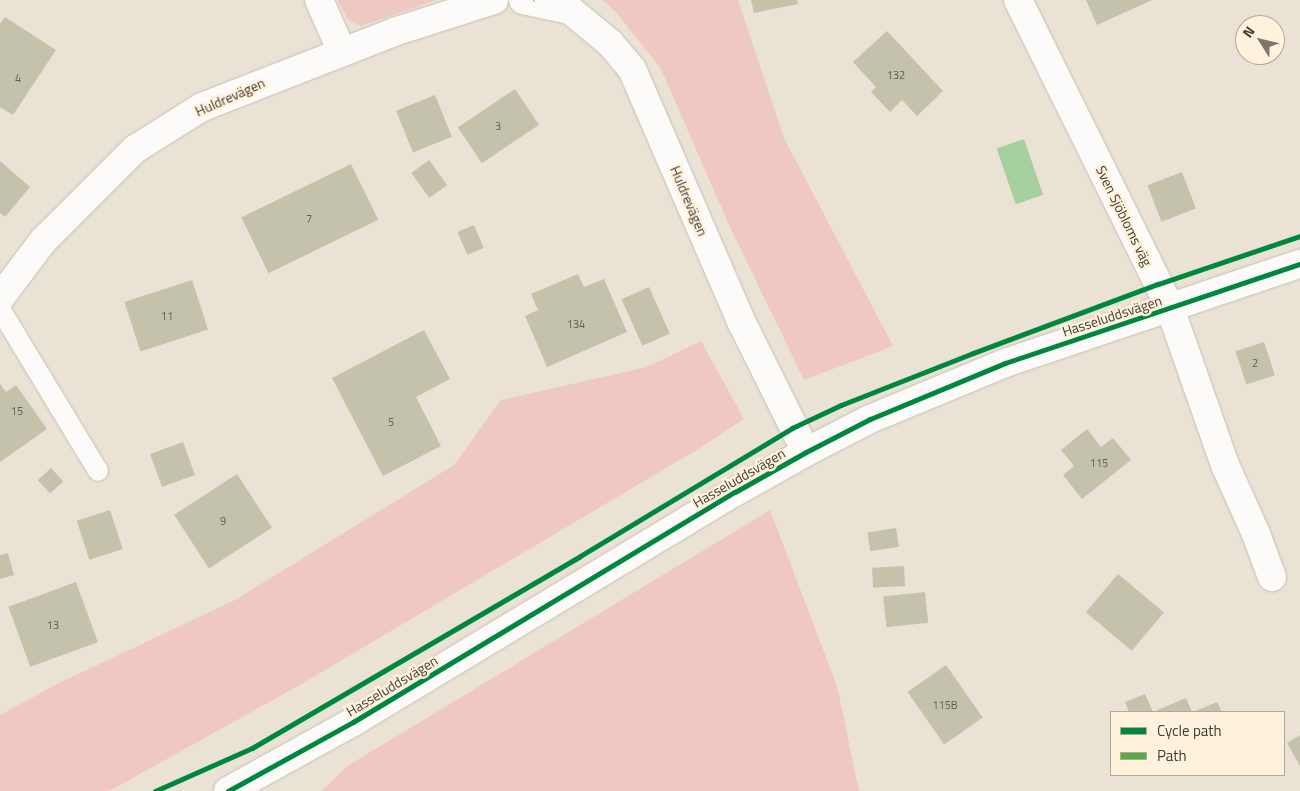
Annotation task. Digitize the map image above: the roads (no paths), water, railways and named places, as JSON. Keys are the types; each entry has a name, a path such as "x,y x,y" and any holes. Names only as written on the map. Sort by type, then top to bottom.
{"street":[{"path":"319,0 342,52"},
{"name":"Huldrevägen","path":"0,298 43,241 135,149 202,107 397,31 494,0"},
{"name":"Huldrevägen","path":"523,0 570,10 610,43 632,69 742,323 806,452"},
{"name":"Sven Sjöbloms väg","path":"1018,0 1170,308 1225,465 1256,534 1272,577"},
{"name":"Hasseluddsvägen","path":"228,791 257,785 421,682 806,452 896,407 1005,362 1300,264"}],"lane":[{"path":"0,309 98,471"}]}
